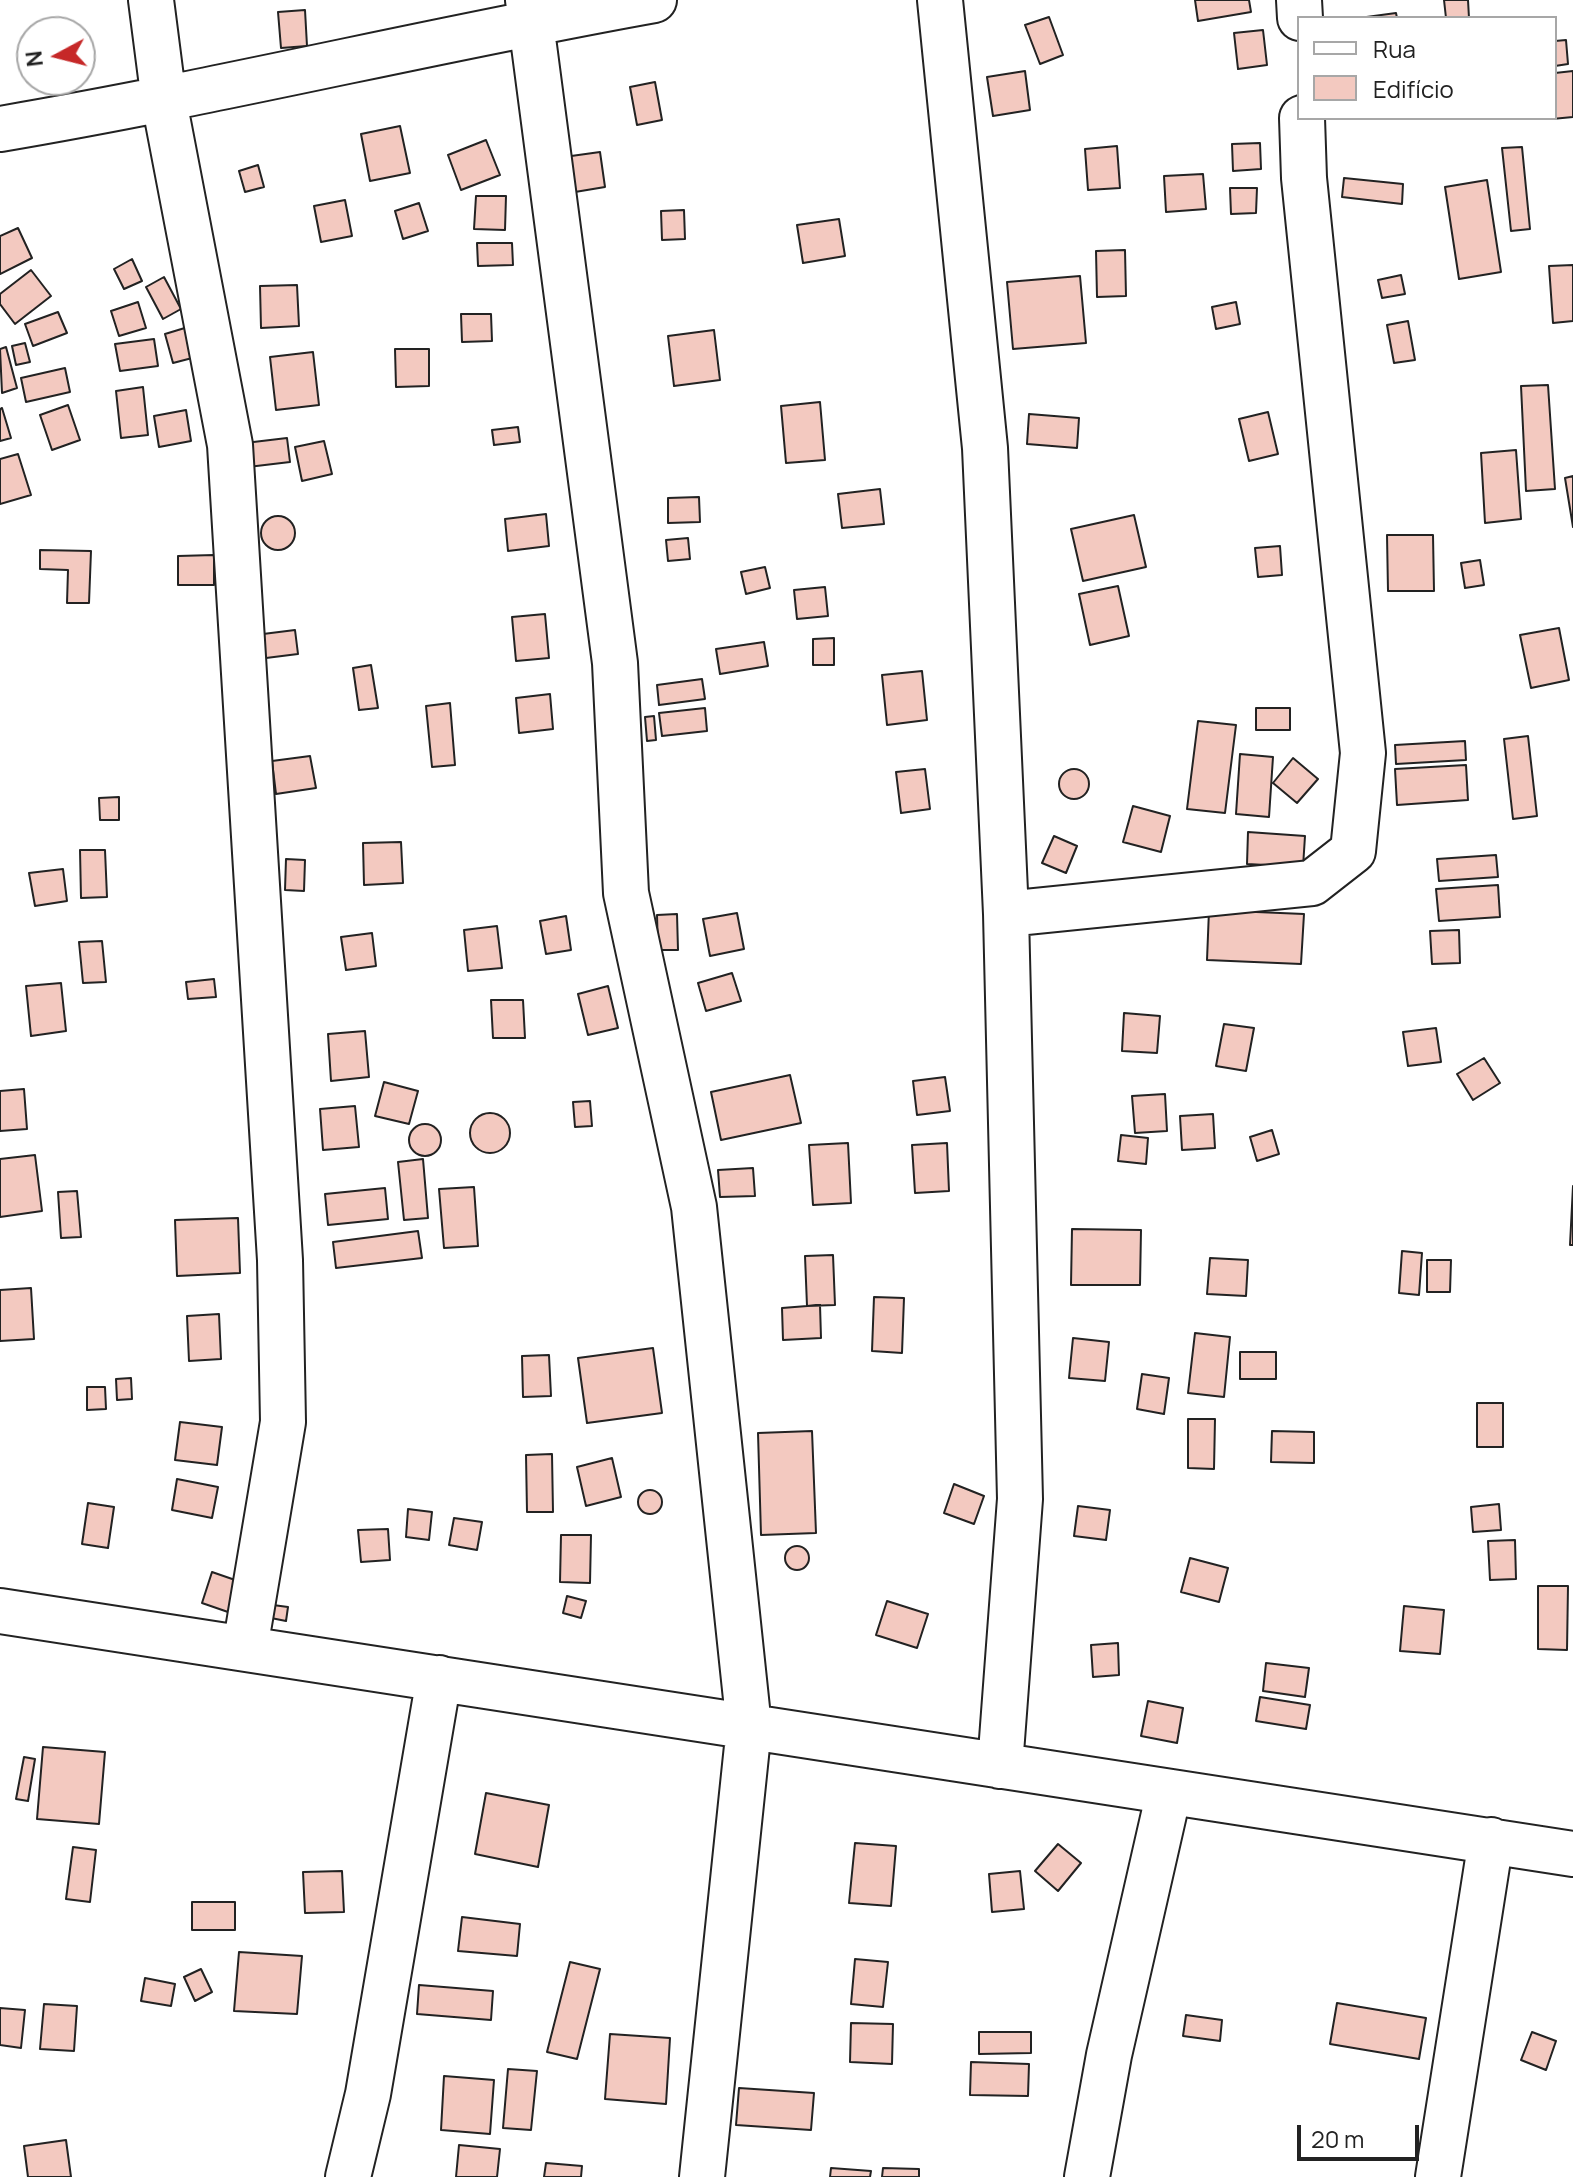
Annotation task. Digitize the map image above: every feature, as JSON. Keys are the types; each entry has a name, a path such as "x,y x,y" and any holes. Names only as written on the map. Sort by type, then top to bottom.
{"street":[{"path":"151,0 164,101 230,445 280,1260 283,1422 245,1648"},
{"path":"0,129 164,101 529,11 654,0"},
{"path":"940,0 985,448 1006,914 1020,1499 1000,1766"},
{"path":"529,11 615,663 626,893 694,1207 749,1727 702,2177"},
{"path":"1006,914 1312,883 1353,851 1363,753 1304,178 1302,120"},
{"path":"0,1611 1573,1854"},
{"path":"348,2177 368,2094 439,1678"},
{"path":"1087,2177 1109,2055 1169,1792"},
{"path":"1438,2177 1491,1840"}],"building":[{"path":"1195,0 1249,0 1251,12 1198,21"},
{"path":"1444,0 1468,0 1469,16 1446,16"},
{"path":"305,10 307,46 281,48 278,12"},
{"path":"1049,17 1063,55 1040,64 1025,25"},
{"path":"1263,30 1267,65 1238,69 1234,33"},
{"path":"1566,40 1568,64 1557,66 1557,41"},
{"path":"1025,71 1030,110 993,116 987,77"},
{"path":"1573,71 1573,117 1557,119 1557,73"},
{"path":"655,82 662,120 637,125 630,87"},
{"path":"400,126 410,173 370,181 361,134"},
{"path":"486,140 500,175 461,190 448,155"},
{"path":"1260,143 1261,169 1233,171 1232,144"},
{"path":"1117,146 1120,188 1088,190 1085,149"},
{"path":"1522,147 1530,229 1511,231 1502,148"},
{"path":"600,152 605,187 569,193 564,157"},
{"path":"258,165 264,187 245,192 239,171"},
{"path":"1203,174 1206,209 1166,212 1164,176"},
{"path":"1344,178 1403,184 1402,204 1342,197"},
{"path":"1487,180 1501,272 1459,279 1445,187"},
{"path":"1230,188 1257,188 1256,213 1231,214"},
{"path":"476,196 506,196 505,230 474,229"},
{"path":"345,200 352,236 321,242 314,206"},
{"path":"419,203 428,231 403,239 395,211"},
{"path":"684,210 685,239 662,240 661,211"},
{"path":"839,219 845,256 803,263 797,225"},
{"path":"18,228 32,258 0,274 0,236"},
{"path":"477,243 512,243 513,265 478,266"},
{"path":"1125,250 1126,296 1097,297 1096,251"},
{"path":"132,259 142,281 124,289 114,269"},
{"path":"1573,265 1573,321 1553,323 1549,266"},
{"path":"31,270 51,296 15,324 0,304 0,294"},
{"path":"1401,275 1405,294 1382,298 1378,280"},
{"path":"1080,276 1086,343 1013,349 1007,282"},
{"path":"164,277 181,309 163,319 146,287"},
{"path":"297,285 299,326 261,328 260,286"},
{"path":"138,302 146,328 119,336 111,311"},
{"path":"1236,302 1240,324 1216,329 1212,307"},
{"path":"58,312 67,333 33,346 25,324"},
{"path":"461,314 491,314 492,341 462,342"},
{"path":"1408,321 1415,360 1394,363 1387,325"},
{"path":"188,327 196,357 173,363 165,334"},
{"path":"714,330 720,380 674,386 668,336"},
{"path":"154,339 158,366 120,371 115,344"},
{"path":"25,343 30,362 16,365 12,346"},
{"path":"6,347 17,388 2,393 0,349"},
{"path":"395,349 429,349 429,386 396,387"},
{"path":"313,352 319,405 276,410 270,357"},
{"path":"65,368 70,392 26,402 21,378"},
{"path":"1548,385 1555,489 1526,491 1521,386"},
{"path":"143,387 148,435 121,438 116,391"},
{"path":"820,402 825,460 786,463 781,406"},
{"path":"68,405 80,440 52,450 40,415"},
{"path":"0,409 11,438 0,441"},
{"path":"186,410 191,441 159,447 154,416"},
{"path":"1268,412 1278,454 1249,461 1239,419"},
{"path":"1029,414 1079,418 1077,448 1027,444"},
{"path":"518,427 520,442 494,445 492,430"},
{"path":"287,438 290,462 248,467 245,443"},
{"path":"324,441 332,474 302,481 295,447"},
{"path":"1516,450 1521,519 1485,523 1481,453"},
{"path":"18,454 31,495 0,504 0,459"},
{"path":"1573,476 1573,527 1565,478"},
{"path":"880,489 884,524 842,528 838,494"},
{"path":"699,497 700,522 668,523 668,498"},
{"path":"546,514 549,546 508,551 505,519"},
{"path":"1134,515 1146,567 1083,581 1071,529"},
{"path":"278,516 290,521 295,533 290,545 278,550 266,545 261,533 266,521"},
{"path":"1387,535 1433,535 1434,591 1388,591"},
{"path":"688,538 690,559 668,561 666,540"},
{"path":"1280,546 1282,575 1258,577 1255,548"},
{"path":"40,550 91,551 89,603 67,603 68,570 40,569"},
{"path":"214,555 214,585 178,585 178,556"},
{"path":"1480,560 1484,585 1465,588 1461,563"},
{"path":"765,567 770,588 746,594 741,572"},
{"path":"1118,586 1129,636 1090,645 1079,594"},
{"path":"825,587 828,616 797,619 794,590"},
{"path":"545,614 549,658 516,661 512,617"},
{"path":"1559,628 1569,680 1531,688 1520,635"},
{"path":"295,630 298,654 258,659 255,635"},
{"path":"834,638 834,665 813,665 813,639"},
{"path":"764,642 768,666 720,674 716,649"},
{"path":"371,665 378,708 359,710 353,668"},
{"path":"922,671 927,720 887,725 882,675"},
{"path":"702,679 705,699 659,705 657,685"},
{"path":"550,694 553,729 519,733 516,698"},
{"path":"450,703 455,765 432,767 426,706"},
{"path":"705,708 707,731 662,736 659,713"},
{"path":"1256,708 1290,708 1290,730 1256,730"},
{"path":"654,716 656,740 647,741 645,717"},
{"path":"1198,721 1236,725 1225,813 1187,809"},
{"path":"1528,736 1537,816 1513,819 1504,739"},
{"path":"1465,741 1466,760 1396,764 1395,745"},
{"path":"1240,754 1273,757 1269,817 1236,814"},
{"path":"310,756 316,788 276,794 272,761"},
{"path":"1293,758 1318,779 1297,803 1273,783"},
{"path":"1466,765 1468,800 1397,805 1395,769"},
{"path":"925,769 930,809 901,813 896,772"},
{"path":"1074,769 1084,774 1089,784 1084,794 1074,799 1064,794 1059,784 1064,774"},
{"path":"119,797 119,820 100,820 99,798"},
{"path":"1133,806 1170,816 1161,852 1123,842"},
{"path":"1248,832 1305,836 1303,867 1247,864"},
{"path":"1054,836 1077,846 1066,873 1042,863"},
{"path":"401,842 403,883 364,885 363,843"},
{"path":"80,850 105,850 107,897 81,898"},
{"path":"1496,855 1498,877 1439,881 1437,859"},
{"path":"286,859 305,860 304,891 285,890"},
{"path":"63,869 67,901 35,906 29,873"},
{"path":"1498,885 1500,917 1439,921 1436,889"},
{"path":"1209,910 1304,914 1301,964 1207,960"},
{"path":"737,913 744,949 710,956 703,919"},
{"path":"677,914 678,950 658,950 657,915"},
{"path":"566,916 571,950 546,954 540,921"},
{"path":"497,926 502,968 468,971 464,930"},
{"path":"1459,930 1460,963 1432,964 1430,931"},
{"path":"372,933 376,966 346,970 341,937"},
{"path":"102,941 106,982 83,983 79,942"},
{"path":"732,973 741,1001 706,1011 698,983"},
{"path":"214,979 216,997 188,999 186,982"},
{"path":"61,983 66,1031 31,1036 26,986"},
{"path":"608,986 618,1028 588,1035 578,994"},
{"path":"491,1000 523,1000 525,1038 493,1038"},
{"path":"1124,1013 1160,1016 1157,1053 1122,1051"},
{"path":"1224,1024 1254,1028 1246,1071 1216,1066"},
{"path":"1436,1028 1441,1062 1408,1066 1403,1032"},
{"path":"365,1031 369,1077 331,1081 328,1034"},
{"path":"1484,1058 1500,1083 1473,1100 1457,1074"},
{"path":"790,1075 801,1123 721,1140 711,1092"},
{"path":"945,1077 950,1111 917,1115 913,1081"},
{"path":"384,1082 418,1091 409,1124 375,1116"},
{"path":"24,1089 27,1129 0,1131 0,1091"},
{"path":"1165,1094 1167,1131 1135,1133 1132,1096"},
{"path":"590,1101 592,1126 575,1127 573,1102"},
{"path":"355,1106 359,1147 323,1150 320,1109"},
{"path":"490,1113 504,1119 510,1133 504,1147 490,1153 476,1147 470,1133 476,1119"},
{"path":"1213,1114 1215,1148 1182,1150 1180,1116"},
{"path":"425,1124 436,1129 441,1140 436,1151 425,1156 414,1151 409,1140 414,1129"},
{"path":"1272,1130 1279,1154 1257,1161 1250,1137"},
{"path":"1121,1135 1148,1138 1146,1164 1118,1161"},
{"path":"848,1143 851,1203 813,1205 809,1145"},
{"path":"947,1143 949,1191 915,1193 912,1145"},
{"path":"35,1155 42,1211 0,1217 0,1159"},
{"path":"423,1159 428,1218 404,1220 398,1162"},
{"path":"753,1168 755,1196 720,1197 718,1170"},
{"path":"1573,1186 1573,1245 1570,1245"},
{"path":"474,1187 478,1246 444,1248 439,1189"},
{"path":"385,1188 388,1219 328,1225 325,1194"},
{"path":"77,1191 81,1237 61,1238 58,1192"},
{"path":"238,1218 240,1273 177,1276 175,1220"},
{"path":"1072,1229 1141,1230 1140,1285 1071,1285"},
{"path":"418,1231 422,1258 336,1268 333,1242"},
{"path":"1402,1251 1422,1253 1419,1295 1399,1293"},
{"path":"833,1255 835,1305 807,1306 805,1256"},
{"path":"1210,1258 1248,1260 1246,1296 1207,1294"},
{"path":"1427,1260 1451,1260 1450,1292 1427,1292"},
{"path":"31,1288 34,1339 0,1341 0,1290"},
{"path":"874,1297 904,1298 902,1353 872,1351"},
{"path":"820,1305 821,1338 783,1340 782,1308"},
{"path":"219,1314 221,1359 189,1361 187,1316"},
{"path":"1195,1333 1230,1337 1224,1397 1188,1393"},
{"path":"1073,1338 1109,1342 1105,1381 1069,1378"},
{"path":"653,1348 662,1413 587,1423 578,1358"},
{"path":"1240,1352 1276,1352 1276,1379 1240,1379"},
{"path":"549,1355 551,1396 523,1397 522,1356"},
{"path":"1142,1374 1169,1378 1164,1414 1137,1409"},
{"path":"131,1378 132,1399 117,1400 116,1379"},
{"path":"87,1387 105,1387 106,1409 87,1410"},
{"path":"1477,1403 1503,1403 1503,1447 1477,1447"},
{"path":"1188,1419 1215,1419 1214,1469 1188,1468"},
{"path":"180,1422 222,1427 217,1465 175,1460"},
{"path":"812,1431 816,1533 761,1535 758,1433"},
{"path":"1272,1431 1314,1432 1314,1463 1271,1462"},
{"path":"552,1454 553,1512 527,1512 526,1455"},
{"path":"612,1458 621,1497 586,1506 577,1467"},
{"path":"177,1479 218,1487 212,1518 172,1510"},
{"path":"954,1484 984,1496 974,1524 944,1513"},
{"path":"650,1490 658,1494 662,1502 658,1510 650,1514 642,1510 638,1502 642,1494"},
{"path":"88,1503 114,1507 108,1548 82,1544"},
{"path":"1499,1504 1501,1530 1473,1532 1471,1507"},
{"path":"1078,1506 1110,1510 1106,1540 1074,1536"},
{"path":"408,1509 432,1512 429,1540 406,1537"},
{"path":"454,1518 482,1522 477,1550 449,1545"},
{"path":"388,1529 390,1560 361,1562 358,1530"},
{"path":"561,1535 591,1535 590,1583 560,1582"},
{"path":"1515,1540 1516,1579 1490,1580 1488,1541"},
{"path":"797,1546 808,1553 809,1558 802,1569 797,1570 786,1563 785,1558 792,1547"},
{"path":"1190,1558 1228,1568 1219,1602 1181,1592"},
{"path":"212,1572 238,1581 228,1612 202,1603"},
{"path":"1538,1586 1568,1586 1567,1650 1538,1649"},
{"path":"567,1596 586,1601 581,1618 563,1613"},
{"path":"887,1601 928,1614 917,1648 876,1635"},
{"path":"273,1605 288,1607 286,1621 271,1618"},
{"path":"1404,1606 1444,1610 1440,1654 1400,1651"},
{"path":"1118,1643 1119,1675 1093,1677 1091,1645"},
{"path":"1266,1663 1309,1668 1305,1697 1263,1691"},
{"path":"1260,1697 1310,1705 1306,1729 1256,1721"},
{"path":"1148,1701 1183,1708 1177,1743 1141,1736"},
{"path":"43,1747 105,1752 99,1824 37,1819"},
{"path":"24,1757 35,1759 28,1801 16,1799"},
{"path":"486,1793 549,1805 538,1867 475,1854"},
{"path":"855,1843 896,1846 891,1906 849,1903"},
{"path":"1058,1844 1081,1863 1058,1891 1035,1871"},
{"path":"73,1847 96,1850 90,1902 66,1899"},
{"path":"342,1871 344,1912 305,1913 303,1872"},
{"path":"1020,1871 1024,1909 992,1912 989,1874"},
{"path":"192,1902 235,1902 235,1930 192,1930"},
{"path":"462,1917 520,1924 517,1956 458,1951"},
{"path":"239,1952 302,1956 297,2014 234,2011"},
{"path":"855,1959 888,1962 883,2007 851,2004"},
{"path":"570,1962 600,1969 577,2059 547,2052"},
{"path":"201,1969 212,1992 195,2001 184,1977"},
{"path":"145,1978 175,1984 171,2006 141,2001"},
{"path":"419,1985 493,1991 491,2020 417,2014"},
{"path":"1337,2003 1426,2018 1419,2059 1330,2044"},
{"path":"44,2004 77,2006 74,2051 40,2049"},
{"path":"0,2008 25,2010 21,2048 0,2045"},
{"path":"1186,2015 1222,2020 1220,2041 1183,2036"},
{"path":"851,2023 893,2024 892,2064 850,2062"},
{"path":"979,2032 1031,2032 1031,2053 979,2054"},
{"path":"1532,2032 1556,2041 1546,2070 1521,2060"},
{"path":"610,2034 670,2038 666,2104 605,2099"},
{"path":"971,2062 1029,2064 1028,2096 970,2095"},
{"path":"508,2069 537,2071 531,2130 503,2128"},
{"path":"444,2076 494,2080 490,2134 441,2130"},
{"path":"739,2088 814,2093 811,2130 736,2125"},
{"path":"66,2140 71,2177 28,2177 24,2146"},
{"path":"459,2145 500,2149 497,2177 456,2177"},
{"path":"546,2163 582,2166 581,2177 544,2177"},
{"path":"831,2168 871,2171 870,2177 830,2177"},
{"path":"883,2168 919,2169 919,2177 882,2177"}]}
